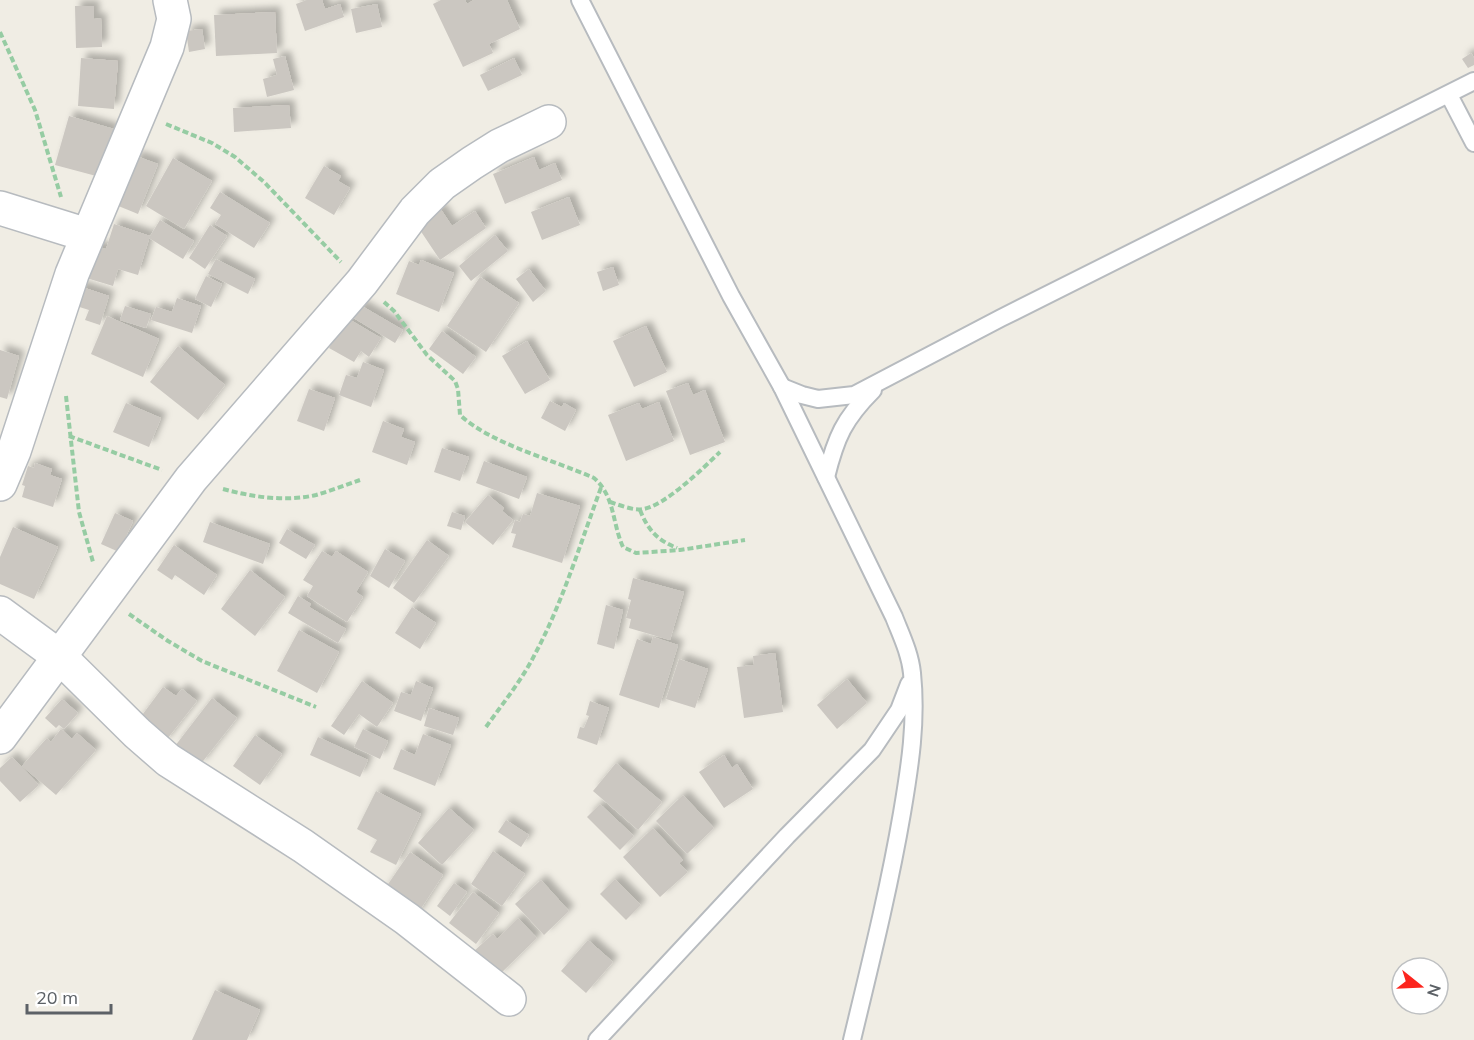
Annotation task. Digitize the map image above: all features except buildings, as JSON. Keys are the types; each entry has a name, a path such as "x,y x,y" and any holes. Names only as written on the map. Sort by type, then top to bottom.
{"street":[{"path":"0,484 14,451 72,274 79,233 140,113 167,47 174,19 170,0"},
{"path":"0,737 191,479 362,282 415,211 442,184 499,146 549,122"},
{"path":"0,208 79,233"},
{"path":"0,613 60,657 136,733 168,760 303,846 407,919 509,999"}],"lane":[{"path":"580,0 731,296 782,387 894,616 907,649 912,671 915,724 908,774 897,843 852,1040"},
{"path":"782,387 802,395 825,399 854,394 1474,81"},
{"path":"1449,94 1474,144"},
{"path":"826,477 833,446 846,421 880,382"},
{"path":"597,1040 787,836 872,750 899,710 912,671"}],"path":[{"path":"0,32 35,110 79,233"},
{"path":"140,113 212,143 235,157 264,182 362,282 394,311 427,356 455,381 459,389 460,415 469,423 499,439 594,478 602,485 610,502 623,547 636,553 680,550 745,540"},
{"path":"65,388 79,512 90,555 106,593 128,614 202,661 316,708"},
{"path":"610,502 640,510 657,503 720,452"},
{"path":"486,727 524,674 536,653 602,485"},
{"path":"640,510 656,538 680,550"}]}
